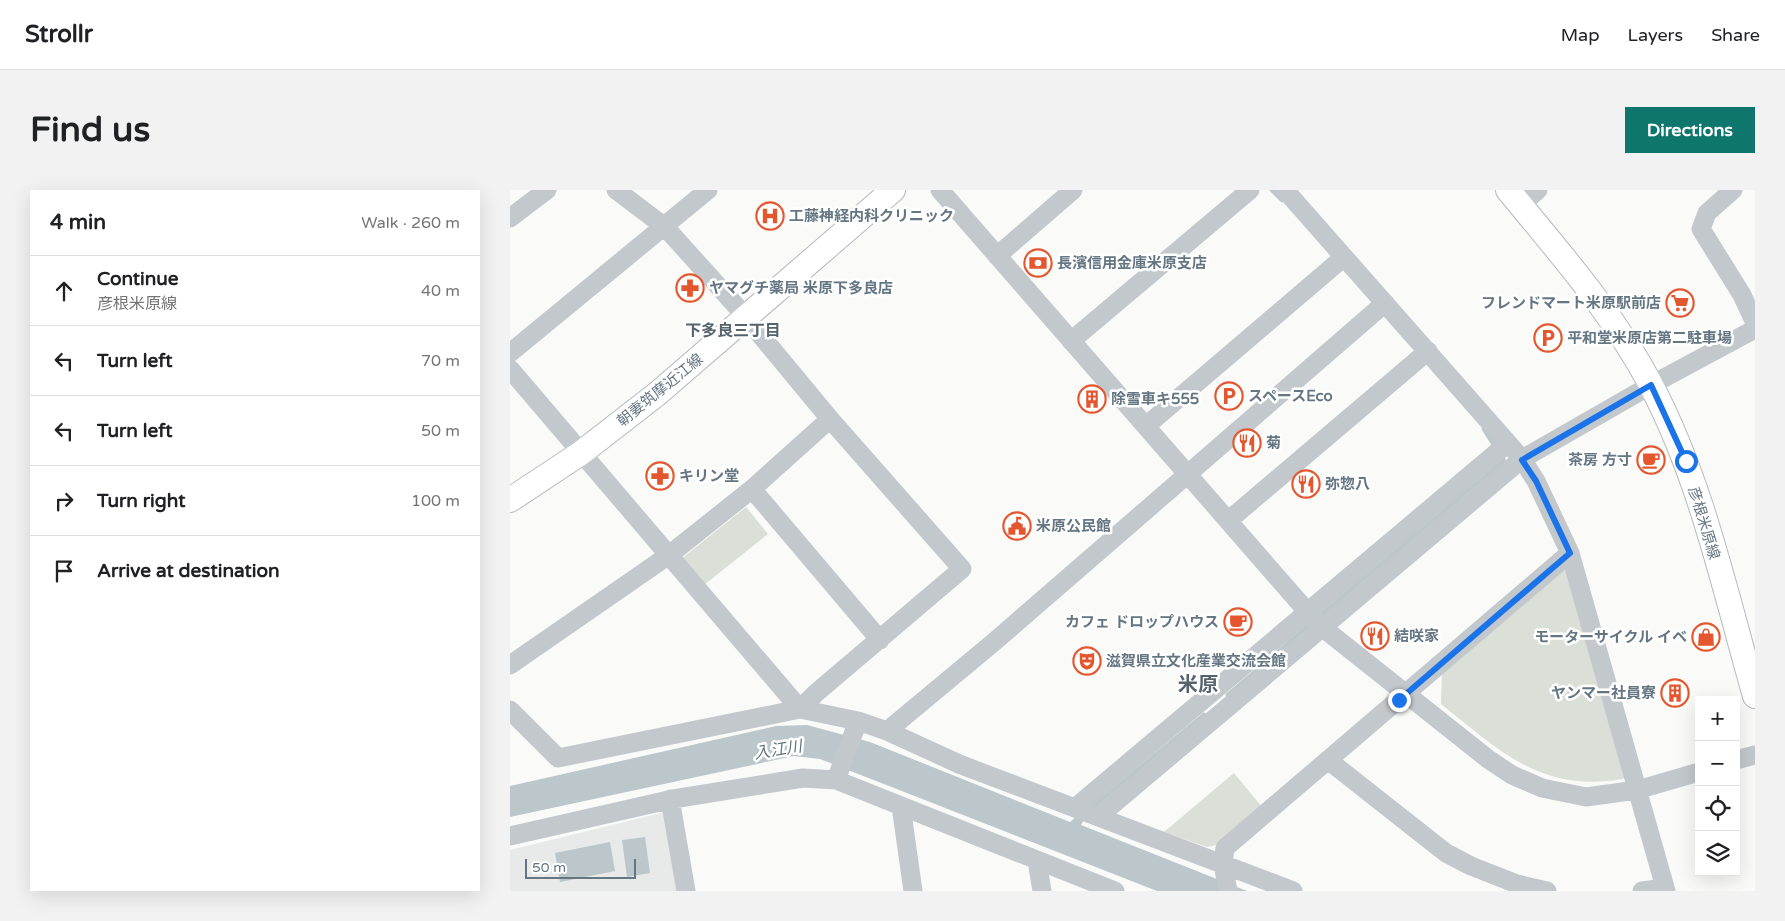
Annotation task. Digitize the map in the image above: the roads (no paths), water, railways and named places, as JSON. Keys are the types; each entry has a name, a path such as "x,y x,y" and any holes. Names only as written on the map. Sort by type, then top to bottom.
{"main road":[{"name":"朝妻筑摩近江線","path":"510,500 580,453 657,394 893,190"},
{"name":"彦根米原線","path":"1522,195 1609,314 1651,385 1686,461 1755,696"}],"street":[{"path":"510,218 547,190"},
{"path":"616,190 665,227 962,569 816,693 800,709"},
{"path":"510,353 708,190"},
{"path":"940,190 1315,620 1512,775 1542,788 1586,797 1637,790 1695,773"},
{"path":"997,256 1073,190"},
{"path":"1071,341 1250,190"},
{"path":"1285,190 1339,261 1501,448 1522,460 1536,481 1570,553 1665,889 1642,891"},
{"path":"1733,190 1707,213 1701,229 1742,296 1755,323"},
{"path":"1146,426 1339,261"},
{"path":"887,731 994,642 1380,308"},
{"path":"1088,812 1315,620 1522,460 1651,385 1755,329"},
{"path":"1229,520 1422,356"},
{"path":"510,370 800,709"},
{"path":"510,665 669,555 752,489 830,419"},
{"path":"1315,620 1501,448"},
{"path":"752,489 880,640"},
{"path":"1226,878 1225,848 1570,553"},
{"path":"510,710 558,758 800,709 855,728 887,731 959,764 1088,812 1226,878 1293,891"},
{"path":"837,776 855,728"},
{"path":"1740,759 1755,755"},
{"path":"1328,760 1446,853 1471,866 1518,884 1547,891"},
{"path":"510,836 670,799 803,778 837,776 901,806 1115,891"},
{"path":"670,799 686,891"},
{"path":"901,806 913,891"},
{"path":"1037,861 1042,891"}],"water":[{"name":"入江川","path":"807,725 870,742 1070,822 1076,817 1084,820 1081,825 1247,891 1157,891 820,759 794,756 510,817 510,786 776,726"},
{"path":"645,837 650,873 627,877 622,840"},
{"path":"610,842 615,871 560,882 555,853"}],"waterway":[{"path":"1272,190 1282,200"},
{"path":"1484,429 1496,448"},
{"path":"1319,617 1504,461 1501,456"},
{"path":"1228,695 1311,624"},
{"path":"1091,809 1204,715"}],"place":[{"name":"工藤神経内科クリニック","path":"770,216"},
{"name":"長濱信用金庫米原支店","path":"1038,263"},
{"name":"ヤマグチ薬局 米原下多良店","path":"690,288"},
{"name":"フレンドマート米原駅前店","path":"1680,303"},
{"name":"平和堂米原店第二駐車場","path":"1548,338"},
{"name":"スペースEco","path":"1229,396"},
{"name":"除雪車キ555","path":"1092,399"},
{"name":"菊","path":"1247,443"},
{"name":"茶房 方寸","path":"1651,460"},
{"name":"キリン堂","path":"660,476"},
{"name":"弥惣八","path":"1306,484"},
{"name":"米原公民館","path":"1017,526"},
{"name":"カフェ ドロップハウス","path":"1238,622"},
{"name":"結咲家","path":"1375,636"},
{"name":"モーターサイクル イベ","path":"1706,637"},
{"name":"滋賀県立文化産業交流会館","path":"1087,661"},
{"name":"ヤンマー社員寮","path":"1675,693"}],"district":[{"name":"下多良三丁目","path":"733,331"},
{"name":"米原","path":"1198,685"}]}
